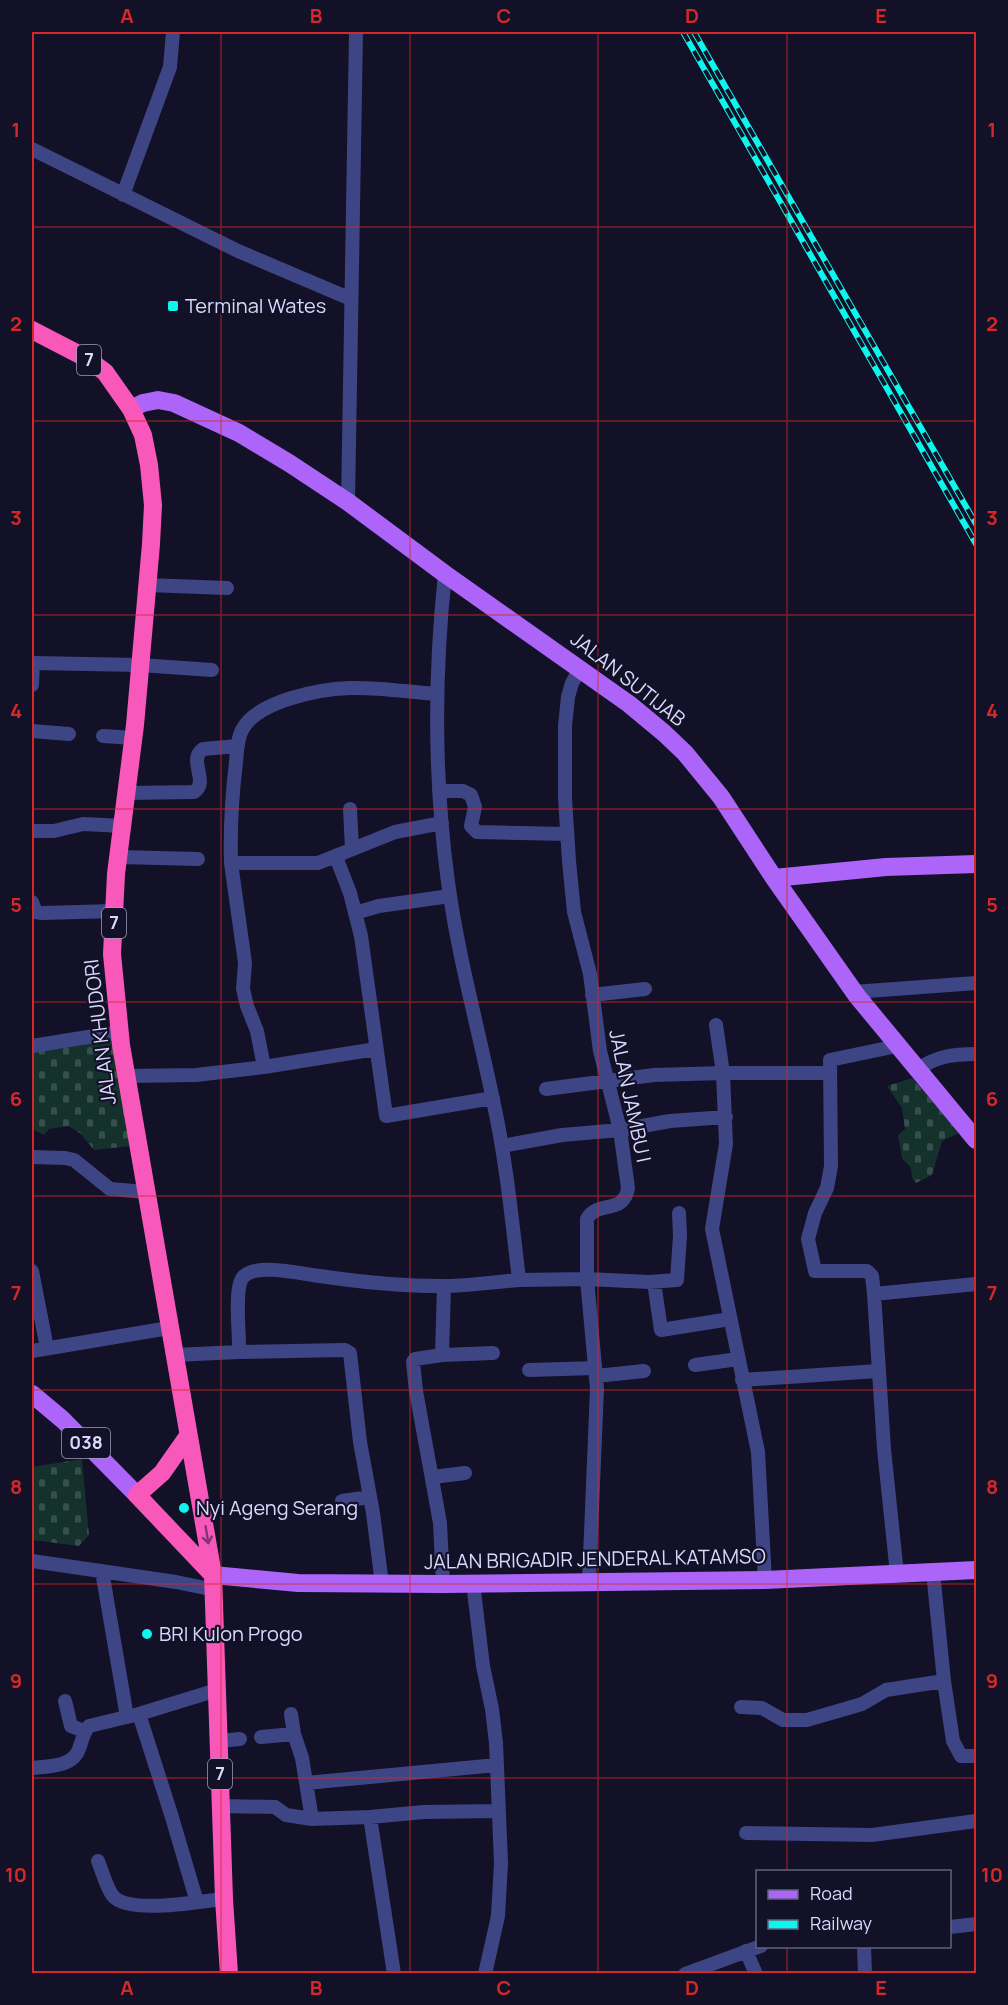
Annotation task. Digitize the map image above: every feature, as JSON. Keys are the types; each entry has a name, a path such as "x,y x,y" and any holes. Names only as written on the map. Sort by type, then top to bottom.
{"highway":[{"name":"7","path":"32,330 86,358 105,372 131,409"},
{"name":"JALAN KHUDORI","path":"131,409 143,435 149,465 152,525 134,738 119,857 112,954 119,1032 126,1076 214,1582"},
{"path":"188,1436 162,1473 137,1495 214,1582"},
{"name":"7","path":"214,1582 224,1899 229,1974"}],"main road":[{"name":"JALAN SUTIJAB","path":"131,409 143,403 158,400 174,403 240,434 289,463 348,502 445,574 629,704 686,753 722,797 774,878 854,992 976,1140"},
{"path":"774,878 886,867 976,864"},
{"name":"038","path":"32,1394 63,1420 137,1495"},
{"name":"JALAN BRIGADIR JENDERAL KATAMSO","path":"214,1582 443,1584 765,1580 976,1570"}],"street":[{"path":"348,502 357,32"},
{"path":"123,195 172,56 173,34"},
{"path":"32,149 238,250 351,299"},
{"path":"445,574 439,632 436,763 442,823 450,896 467,989 502,1146 519,1280"},
{"path":"147,585 227,588"},
{"path":"32,685 32,663 140,665 212,670"},
{"name":"JALAN JAMBU I","path":"580,669 572,683 568,697 565,726 567,834 574,912 590,974 594,1015 607,1082 620,1130 628,1188 627,1197 622,1203 590,1214 587,1219 587,1279 596,1372 589,1581"},
{"path":"264,1067 257,1030 243,989 244,963 231,862 231,824 241,731 255,715 266,708 318,693 352,688 437,694"},
{"path":"32,731 69,734"},
{"path":"103,736 134,738"},
{"path":"127,793 194,792 201,785 197,757 199,752 203,749 238,746"},
{"path":"439,791 462,791 471,795 475,807 471,825 477,832 567,834"},
{"path":"350,809 352,849"},
{"path":"231,862 318,863 395,832 442,823"},
{"path":"32,831 54,831 83,824 123,826"},
{"path":"119,857 198,860"},
{"path":"336,857 361,936 385,1114 388,1117 493,1098"},
{"path":"355,913 379,906 450,896"},
{"path":"33,908 42,913 114,911"},
{"path":"854,992 976,983"},
{"path":"592,995 645,989"},
{"path":"716,1025 726,1117 724,1156 712,1229 759,1463 765,1580"},
{"path":"32,1046 119,1032"},
{"path":"897,1046 830,1060 831,1166 827,1188 811,1225 808,1239 816,1272 858,1270 869,1272 872,1276 884,1449 897,1574"},
{"path":"126,1076 196,1075 264,1067 376,1049"},
{"path":"917,1070 934,1059 976,1054"},
{"path":"546,1089 654,1075 830,1073"},
{"path":"502,1146 670,1121 726,1117"},
{"path":"32,1157 74,1160 110,1189 146,1192"},
{"path":"239,1352 238,1292 240,1280 245,1274 253,1271 278,1271 375,1284 444,1286 519,1280 674,1281 679,1278 679,1213"},
{"path":"32,1271 47,1348"},
{"path":"654,1282 661,1330 730,1319"},
{"path":"874,1294 976,1284"},
{"path":"441,1354 444,1286"},
{"path":"32,1351 169,1328"},
{"path":"174,1355 345,1350 349,1352 352,1360 360,1442 382,1584"},
{"path":"443,1584 440,1523 416,1391 413,1362 415,1359 441,1354 493,1353"},
{"path":"695,1365 738,1359"},
{"path":"528,1370 644,1371"},
{"path":"742,1380 878,1371"},
{"path":"433,1477 465,1473"},
{"path":"342,1501 370,1497"},
{"path":"32,1561 102,1571 214,1582"},
{"path":"102,1571 133,1716 171,1814 197,1902"},
{"path":"933,1572 944,1681 956,1748 961,1756 976,1756"},
{"path":"473,1582 483,1666 492,1709 501,1863 498,1916 485,1974"},
{"path":"741,1707 762,1708 783,1719 807,1720 862,1704 886,1690 944,1681"},
{"path":"32,1768 68,1762 73,1759 78,1753 84,1731 89,1726 133,1716 217,1690"},
{"path":"65,1701 71,1726 84,1731"},
{"path":"291,1714 294,1734 302,1758 312,1819"},
{"path":"261,1737 294,1734"},
{"path":"219,1741 240,1739"},
{"path":"306,1783 497,1765"},
{"path":"221,1806 275,1807 286,1815 312,1819 424,1812 498,1811"},
{"path":"370,1817 393,1974"},
{"path":"746,1833 872,1835 976,1821"},
{"path":"98,1861 112,1894 119,1900 135,1905 155,1906 224,1899"},
{"path":"951,1927 976,1924"},
{"path":"685,1974 756,1948"},
{"path":"864,1948 865,1974"},
{"path":"746,1951 756,1974"}],"green space":[{"path":"111,1034 131,1146 94,1150 80,1133 68,1126 49,1129 44,1135 32,1129 32,1049"},
{"path":"912,1078 959,1133 942,1141 932,1175 916,1183 912,1178 911,1168 902,1158 898,1135 905,1129 902,1108 887,1086"},
{"path":"82,1459 89,1535 79,1546 32,1540 32,1467"}],"railway":[{"path":"683,32 976,544"},
{"path":"694,32 976,524"}],"place":[{"name":"Terminal Wates","path":"173,306"},
{"name":"Nyi Ageng Serang","path":"184,1508"},
{"name":"BRI Kulon Progo","path":"147,1634"}]}
